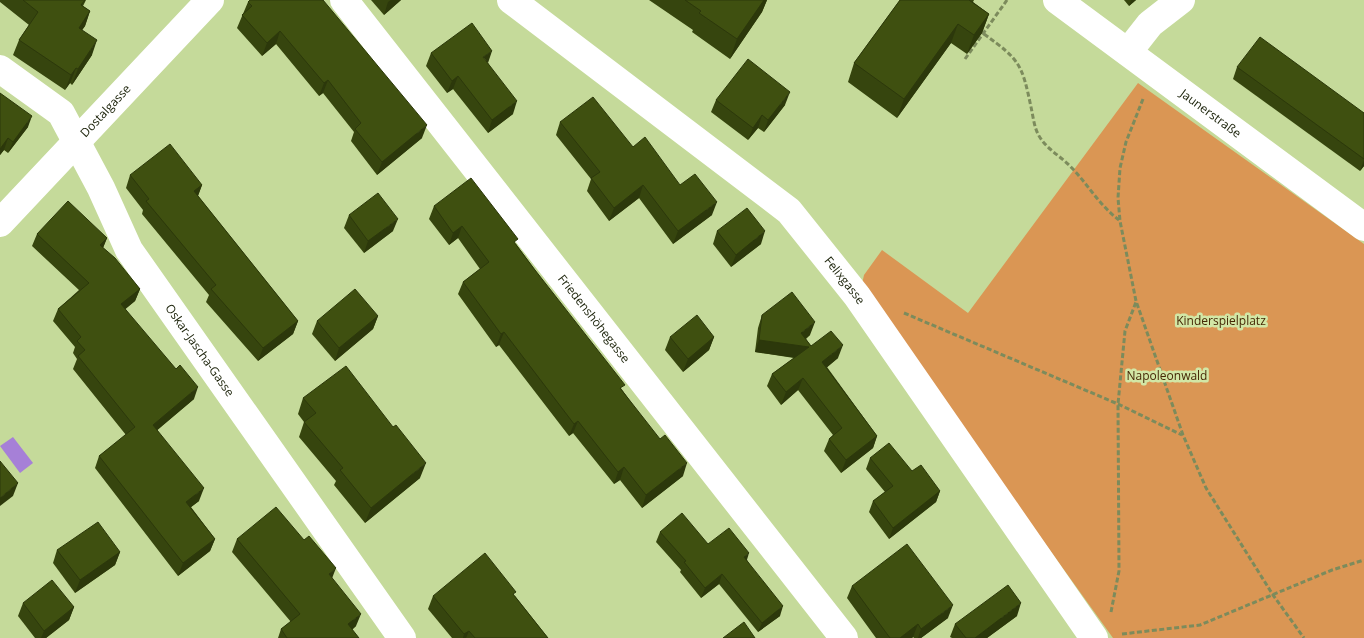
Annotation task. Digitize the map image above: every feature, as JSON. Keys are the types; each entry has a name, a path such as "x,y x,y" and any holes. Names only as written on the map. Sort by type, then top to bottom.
{"street":[{"name":"Dostalgasse","path":"0,223 210,0"},
{"name":"Friedenshöhegasse","path":"344,0 844,638"},
{"name":"Felixgasse","path":"511,0 789,210 857,296 1107,631"},
{"name":"Jaunerstraße","path":"1057,0 1364,227"},
{"path":"1128,52 1150,24 1182,0"},
{"name":"Oskar-Jascha-Gasse","path":"0,69 61,113 101,188 129,250 402,638"}],"path":[{"path":"965,59 1007,0"},
{"path":"984,34 1011,53 1020,64 1037,132 1044,144 1070,166 1110,214 1120,221"},
{"path":"1158,74 1145,95 1126,142 1120,168 1120,221 1136,301 1183,435 1206,488 1273,595 1304,638"},
{"path":"1136,301 1125,331 1118,404 1119,571 1107,631 1200,625 1332,570 1364,560"},
{"path":"902,312 1118,404 1183,435"}],"green space":[{"name":"Napoleonwald","path":"1138,83 1364,244 1364,638 1113,638 906,350 862,284 864,275 882,250 968,313"}],"shaded area":[{"path":"13,437 33,463 20,473 0,446"}],"building":[{"path":"23,0 85,0 81,5 90,11 79,28 97,40 78,69 76,68 71,75 19,40 38,12"},
{"path":"250,0 323,0 427,125 382,162 355,129 361,123 328,80 324,83 280,31 267,43 242,15 252,6 248,2"},
{"path":"685,0 764,0 737,39 699,13 701,11"},
{"path":"900,0 969,0 989,14 974,35 958,24 904,99 854,63"},
{"path":"472,23 492,51 483,57 517,101 492,120 458,76 452,81 431,53"},
{"path":"1260,37 1364,113 1364,159 1237,67"},
{"path":"748,59 790,92 768,120 762,115 753,128 716,100"},
{"path":"0,93 32,116 13,142 8,138 0,149"},
{"path":"593,97 633,147 645,137 680,185 695,174 717,202 678,231 643,185 614,208 591,178 600,172 560,122"},
{"path":"170,144 202,185 194,191 298,321 263,348 211,289 216,285 146,201 149,199 130,175"},
{"path":"471,178 518,239 514,242 625,385 620,388 660,439 665,435 687,463 646,495 624,467 618,472 578,421 574,424 504,332 501,334 463,282 489,262 462,226 453,233 434,206"},
{"path":"378,193 398,219 368,241 349,215"},
{"path":"68,201 107,238 100,245 115,258 140,289 121,304 176,369 180,365 198,387 153,425 204,488 186,502 215,539 183,563 99,456 135,427 78,356 85,350 77,341 81,337 58,309 89,283 37,234"},
{"path":"747,208 765,231 736,255 717,231"},
{"path":"355,289 378,316 339,348 317,321"},
{"path":"792,292 815,322 801,333 811,346 831,331 843,345 822,362 877,436 846,460 829,439 842,428 803,378 786,392 772,374 809,347 759,340 762,315"},
{"path":"697,315 714,337 688,359 670,337"},
{"path":"346,366 393,427 396,425 426,463 371,508 340,470 343,468 304,422 316,413 303,398"},
{"path":"889,443 912,471 921,465 940,491 893,528 873,501 893,486 870,458"},
{"path":"0,461 18,483 0,498"},
{"path":"276,507 304,540 309,536 336,568 329,574 361,614 348,624 359,638 287,638 281,629 300,614 237,539"},
{"path":"682,513 708,544 729,528 749,553 744,557 783,606 762,623 722,574 705,588 684,562 686,561 660,532"},
{"path":"98,522 120,552 80,580 57,550"},
{"path":"907,544 953,605 921,629 918,624 900,638 890,638 852,586"},
{"path":"485,553 516,592 513,594 548,638 475,638 469,631 464,634 433,596"},
{"path":"52,580 74,607 44,631 23,603"},
{"path":"1008,585 1021,603 975,638 966,638 955,624"},
{"path":"744,622 755,638 723,638"}],"park label":[{"name":"Kinderspielplatz","path":"1221,321"}]}
